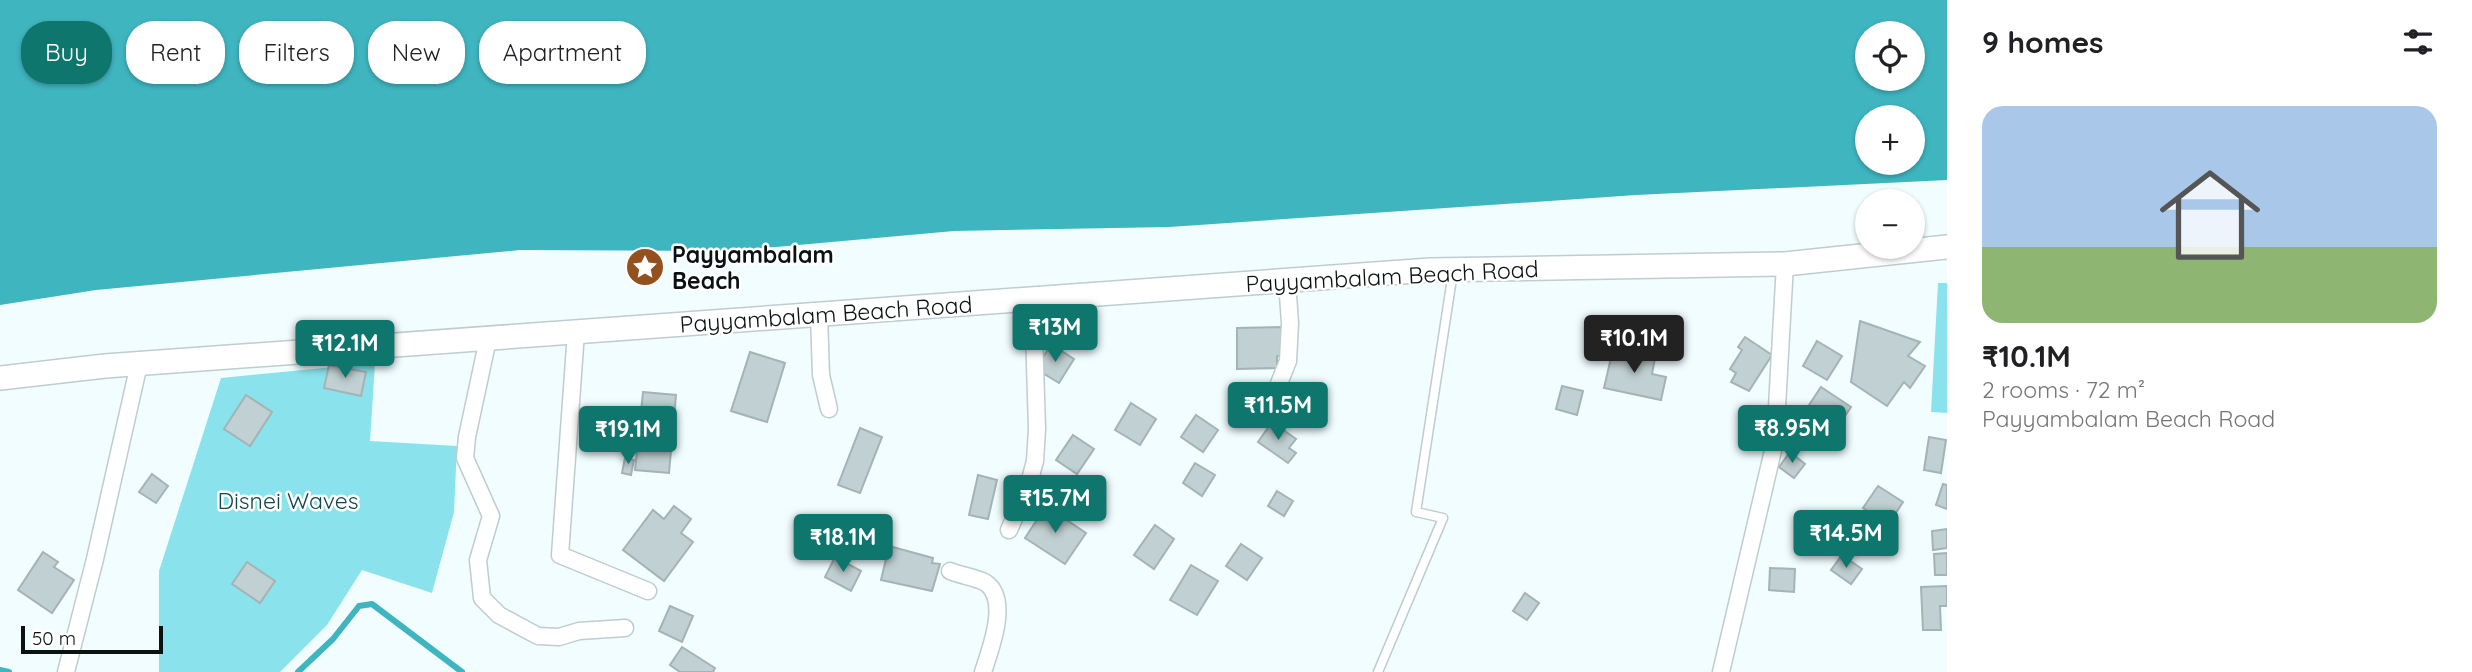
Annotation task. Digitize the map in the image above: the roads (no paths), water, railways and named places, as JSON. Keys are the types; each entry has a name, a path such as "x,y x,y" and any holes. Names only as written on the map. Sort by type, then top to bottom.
{"main road":[{"name":"Payyambalam Beach Road","path":"0,378 139,364 1454,269 1785,264 1947,247"}],"street":[{"path":"1721,672 1775,442 1785,264"},
{"path":"1272,401 1287,361 1290,323 1287,281"},
{"path":"1009,530 1028,487 1035,460 1037,429 1033,299"},
{"path":"819,314 821,375 829,409"},
{"path":"576,332 561,555 648,591"},
{"path":"488,338 465,458 491,516 478,560 482,598 499,615 538,636 559,637 579,631 625,628"},
{"path":"66,672 95,559 139,364"},
{"path":"950,571 986,583 996,595 998,614 983,672"}],"lane":[{"path":"1378,672 1443,518 1416,512 1454,269"}],"waterway":[{"path":"298,672 333,639 359,606 372,604 462,672"},
{"path":"0,670 9,672"}],"place":[{"name":"Payyambalam Beach","path":"645,267"}],"park label":[{"name":"Disnei Waves","path":"288,500"}]}
